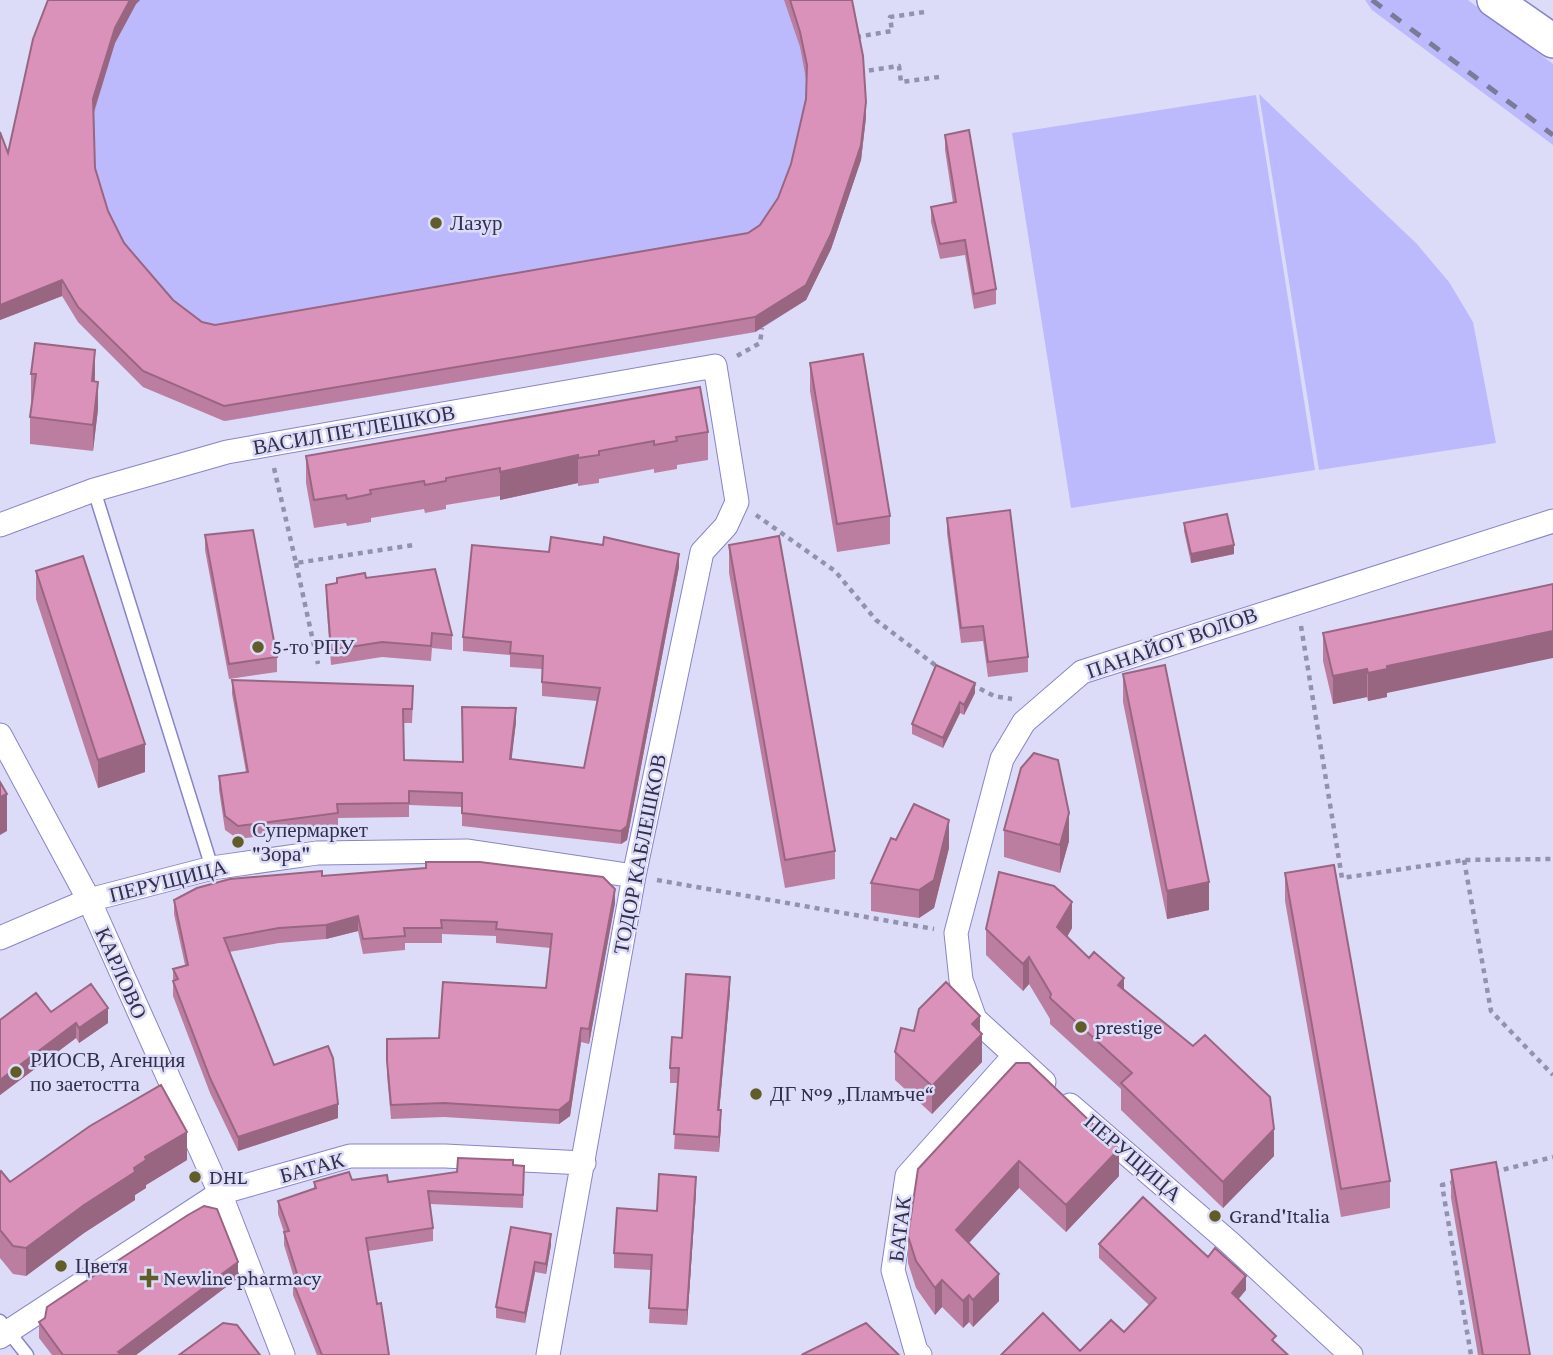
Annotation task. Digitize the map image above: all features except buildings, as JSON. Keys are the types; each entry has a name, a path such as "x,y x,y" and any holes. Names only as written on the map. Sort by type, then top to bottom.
{"main road":[{"path":"1494,0 1553,41"}],"street":[{"name":"ВАСИЛ ПЕТЛЕШКОВ","path":"0,525 94,490 194,461 269,445 715,366"},
{"path":"715,366 737,502"},
{"name":"ТОДОР КАБЛЕШКОВ","path":"548,1355 634,876 702,552 726,526 737,502"},
{"name":"ПАНАЙОТ ВОЛОВ","path":"961,980 956,933 1002,759 1024,722 1082,672 1553,521"},
{"name":"КАРЛОВО","path":"0,735 89,901 220,1194 283,1355"},
{"name":"ПЕРУЩИЦА","path":"0,938 89,901 212,868 317,853 468,851 634,876"},
{"name":"ПЕРУЩИЦА","path":"961,980 975,1019 1229,1242 1350,1355"},
{"name":"БАТАК","path":"920,1355 916,1351 893,1270 907,1176 1014,1056"},
{"name":"БАТАК","path":"3,1330 220,1194 350,1156 445,1156 584,1163"}],"lane":[{"path":"94,490 212,868"},
{"path":"3,1330 27,1355"}],"path":[{"path":"854,49 851,37 892,32 890,17 925,12"},
{"path":"856,60 859,84"},
{"path":"845,74 899,66 901,82 939,77"},
{"path":"715,366 760,343 762,328"},
{"path":"269,445 318,664"},
{"path":"737,502 835,571 876,620 946,671"},
{"path":"296,563 414,545"},
{"path":"1297,601 1342,878 1464,860 1553,859"},
{"path":"970,684 994,696 1044,705"},
{"path":"1464,860 1491,1011 1553,1075"},
{"path":"634,876 956,933"},
{"path":"1492,1173 1553,1157"},
{"path":"1467,1179 1442,1185 1471,1355"}],"shaded area":[{"name":"Лазур","path":"56,0 849,0 863,71 866,117 861,160 831,249 806,300 756,332 226,421 143,387 78,322 43,262"},
{"path":"1365,0 1468,0 1553,64 1553,145 1372,10"},
{"path":"1259,94 1416,243 1449,282 1473,322 1496,443 1319,470"},
{"path":"1256,95 1315,470 1071,508 1012,133"}],"railway":[{"path":"1372,0 1553,135"}],"place":[{"name":"Лазур","path":"436,223"},
{"name":"5-то РПУ","path":"258,647"},
{"name":"Супермаркет \"Зора\"","path":"238,842"},
{"name":"prestige","path":"1081,1027"},
{"name":"РИОСВ, Агенция по заетостта","path":"16,1072"},
{"name":"ДГ №9 „Пламъче“","path":"756,1094"},
{"name":"DHL","path":"195,1177"},
{"name":"Grand'Italia","path":"1215,1216"},
{"name":"Цветя","path":"61,1266"},
{"name":"Newline pharmacy","path":"149,1278"}]}
